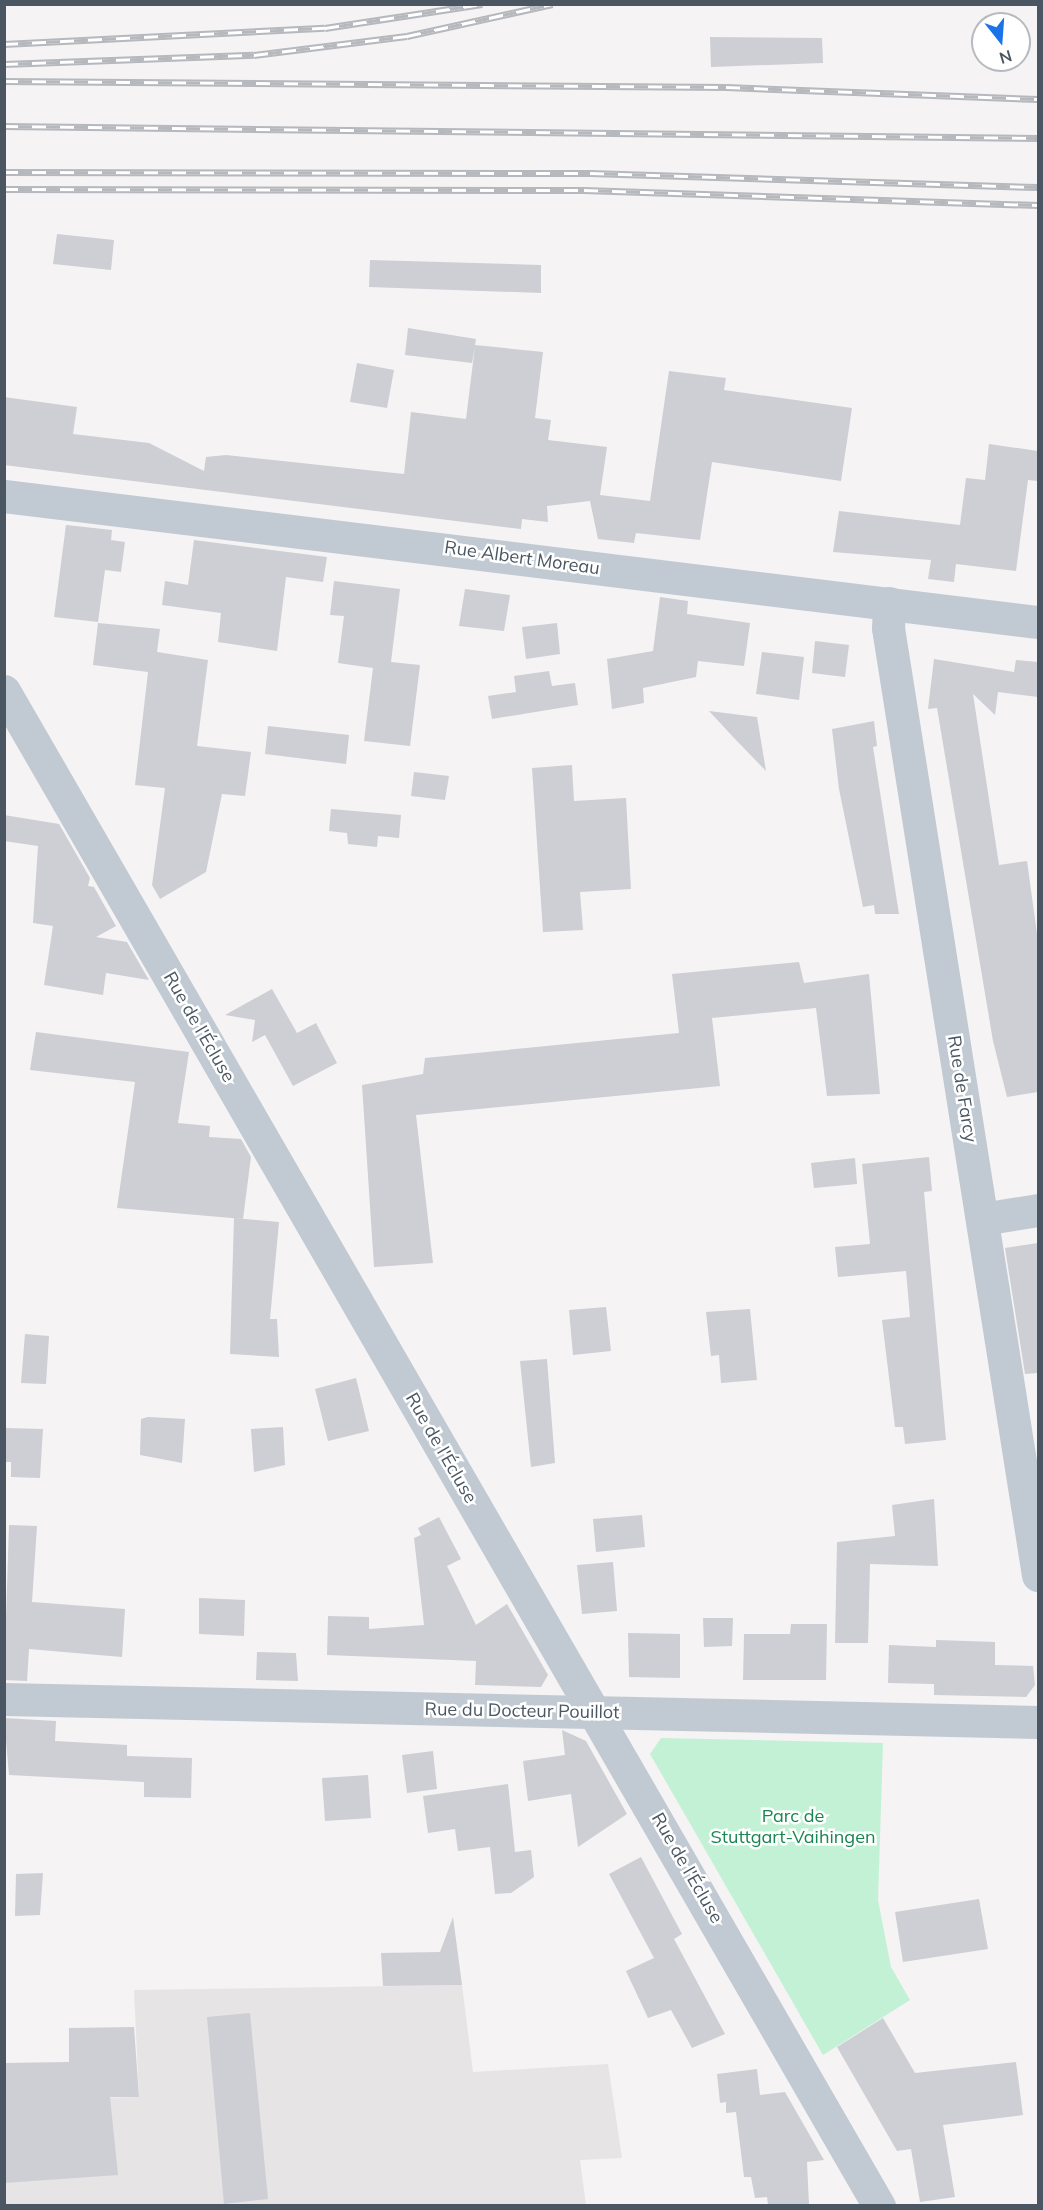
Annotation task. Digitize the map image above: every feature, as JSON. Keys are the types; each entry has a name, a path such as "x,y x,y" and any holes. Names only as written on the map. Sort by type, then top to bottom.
{"street":[{"name":"Rue Albert Moreau","path":"4,496 1038,622"},
{"name":"Rue de Farcy","path":"889,603 888,628 1038,1575"},
{"name":"Rue de l'Écluse","path":"4,691 578,1687 597,1711 879,2205"},
{"path":"982,1219 1038,1210"},
{"name":"Rue du Docteur Pouillot","path":"4,1700 1038,1722"}],"shaded area":[{"path":"462,1985 473,2072 608,2064 622,2158 580,2160 586,2205 5,2205 4,2100 139,2097 134,1990"}],"green space":[{"name":"Parc de Stuttgart-Vaihingen","path":"661,1738 883,1743 878,1900 891,1967 910,2000 823,2055 650,1754"}],"building":[{"path":"710,37 822,38 823,63 711,67"},
{"path":"57,234 114,240 111,270 53,264"},
{"path":"370,260 541,265 541,293 369,287"},
{"path":"408,328 476,339 475,345 543,352 535,418 551,420 548,440 607,447 600,495 650,501 669,371 726,378 724,390 852,408 841,481 712,462 700,540 636,533 634,543 598,539 590,501 547,506 548,522 522,519 521,529 4,465 4,397 77,407 73,434 149,443 204,471 206,457 226,455 404,474 411,412 466,419 475,346 472,363 405,355"},
{"path":"357,363 394,370 387,408 350,402"},
{"path":"989,444 1038,451 1038,481 1028,480 1016,571 956,564 954,582 928,579 931,560 833,552 839,511 960,525 966,478 985,480"},
{"path":"66,525 112,530 111,540 125,542 121,572 105,570 98,622 54,617"},
{"path":"194,540 327,557 323,582 286,577 277,651 218,642 221,613 162,605 165,581 188,585"},
{"path":"334,581 400,589 391,662 420,665 410,746 364,741 373,668 338,663 344,616 330,615"},
{"path":"465,589 510,595 504,631 459,626"},
{"path":"660,597 688,601 687,614 750,623 744,666 698,661 696,677 643,688 644,703 612,709 607,659 653,651"},
{"path":"98,623 160,629 157,652 208,660 197,746 251,752 245,796 222,794 206,872 160,899 152,885 165,788 135,785 148,672 93,665"},
{"path":"557,623 560,654 526,659 522,627"},
{"path":"815,641 849,645 845,677 812,673"},
{"path":"762,652 804,657 799,700 756,694"},
{"path":"934,659 1014,672 1016,660 1038,662 1038,697 998,692 995,715 973,694 999,865 1027,861 1038,941 1038,1092 1007,1097 993,1041 937,708 928,709"},
{"path":"549,671 552,686 575,683 578,705 492,719 488,696 516,692 514,676"},
{"path":"709,711 757,717 766,771 735,739"},
{"path":"874,721 877,746 873,747 899,914 875,914 874,905 863,907 839,789 832,729"},
{"path":"268,726 349,735 346,764 265,754"},
{"path":"572,765 574,801 626,798 631,889 580,892 583,930 543,932 532,768"},
{"path":"414,772 449,776 445,800 411,796"},
{"path":"331,809 401,815 399,838 378,836 377,847 348,844 347,833 329,831"},
{"path":"4,815 59,824 90,878 88,886 94,887 116,926 96,937 127,942 149,980 106,973 103,995 44,985 53,926 33,923 38,846 4,841"},
{"path":"799,962 804,983 869,974 880,1094 827,1096 816,1008 712,1018 720,1086 416,1115 433,1263 374,1267 362,1085 423,1074 425,1058 679,1033 672,974"},
{"path":"272,989 297,1033 316,1023 337,1063 293,1086 265,1035 252,1042 255,1020 225,1015"},
{"path":"36,1032 189,1052 178,1123 210,1126 209,1137 241,1139 251,1157 243,1219 117,1208 135,1082 30,1070"},
{"path":"929,1157 932,1191 924,1192 946,1440 905,1444 903,1427 895,1427 882,1320 910,1317 906,1271 838,1277 835,1247 870,1244 862,1164"},
{"path":"855,1158 857,1184 814,1188 811,1163"},
{"path":"234,1218 279,1222 270,1319 277,1319 279,1357 230,1354"},
{"path":"1038,1243 1038,1373 1025,1374 1005,1248"},
{"path":"606,1307 611,1351 573,1355 569,1310"},
{"path":"750,1309 757,1380 721,1383 719,1355 711,1356 706,1312"},
{"path":"25,1334 49,1336 46,1384 21,1383"},
{"path":"547,1359 555,1463 531,1467 520,1361"},
{"path":"356,1378 369,1431 328,1441 315,1389"},
{"path":"148,1417 185,1419 182,1463 140,1455 141,1419"},
{"path":"283,1427 285,1465 254,1472 251,1429"},
{"path":"4,1428 43,1429 40,1478 11,1477 11,1462 4,1462"},
{"path":"934,1499 938,1566 870,1564 868,1643 835,1643 837,1542 895,1536 892,1505"},
{"path":"642,1515 645,1547 596,1552 593,1519"},
{"path":"439,1517 461,1559 447,1566 476,1625 507,1604 548,1675 541,1687 475,1685 476,1661 327,1655 328,1616 369,1617 369,1629 424,1625 414,1538 421,1535 418,1528"},
{"path":"9,1525 37,1526 32,1602 125,1609 122,1657 29,1649 27,1681 4,1680"},
{"path":"613,1562 617,1611 582,1614 577,1565"},
{"path":"199,1598 245,1600 244,1636 199,1634"},
{"path":"703,1618 733,1618 732,1646 704,1647"},
{"path":"791,1624 827,1624 826,1680 743,1680 744,1634 790,1634"},
{"path":"628,1633 680,1634 680,1678 629,1677"},
{"path":"936,1640 995,1642 995,1665 1033,1666 1035,1685 1026,1697 934,1695 934,1684 888,1683 889,1645 936,1647"},
{"path":"257,1652 296,1653 298,1681 256,1680"},
{"path":"4,1718 56,1721 55,1741 127,1745 127,1756 192,1758 191,1798 144,1797 144,1782 9,1775"},
{"path":"562,1730 586,1741 627,1814 578,1847 571,1794 528,1801 523,1761 565,1755"},
{"path":"433,1751 437,1789 407,1793 402,1755"},
{"path":"368,1775 371,1818 325,1821 322,1778"},
{"path":"508,1784 515,1852 531,1850 534,1877 511,1893 495,1894 490,1847 458,1851 455,1829 428,1833 423,1796"},
{"path":"641,1857 682,1934 674,1939 725,2034 692,2048 671,2010 648,2018 626,1971 654,1958 609,1874"},
{"path":"43,1873 40,1915 15,1916 16,1874"},
{"path":"979,1899 988,1949 903,1962 895,1912"},
{"path":"453,1917 462,1985 383,1986 381,1953 440,1952"},
{"path":"250,2013 268,2199 224,2204 207,2017"},
{"path":"883,2018 915,2073 1016,2062 1023,2115 943,2125 955,2197 920,2202 911,2149 897,2151 837,2047"},
{"path":"134,2027 139,2097 110,2097 118,2175 4,2183 4,2063 69,2062 69,2028"},
{"path":"757,2069 760,2095 785,2092 824,2160 807,2162 809,2205 768,2205 767,2197 755,2198 751,2177 744,2177 736,2112 726,2113 726,2102 720,2103 717,2074"}],"railway":[{"path":"4,44 325,28 482,4"},
{"path":"4,64 254,55 407,36 553,4"},
{"path":"4,81 726,87 1038,99"},
{"path":"4,126 1038,138"},
{"path":"4,172 590,173 1038,187"},
{"path":"4,189 584,190 1038,205"}]}
